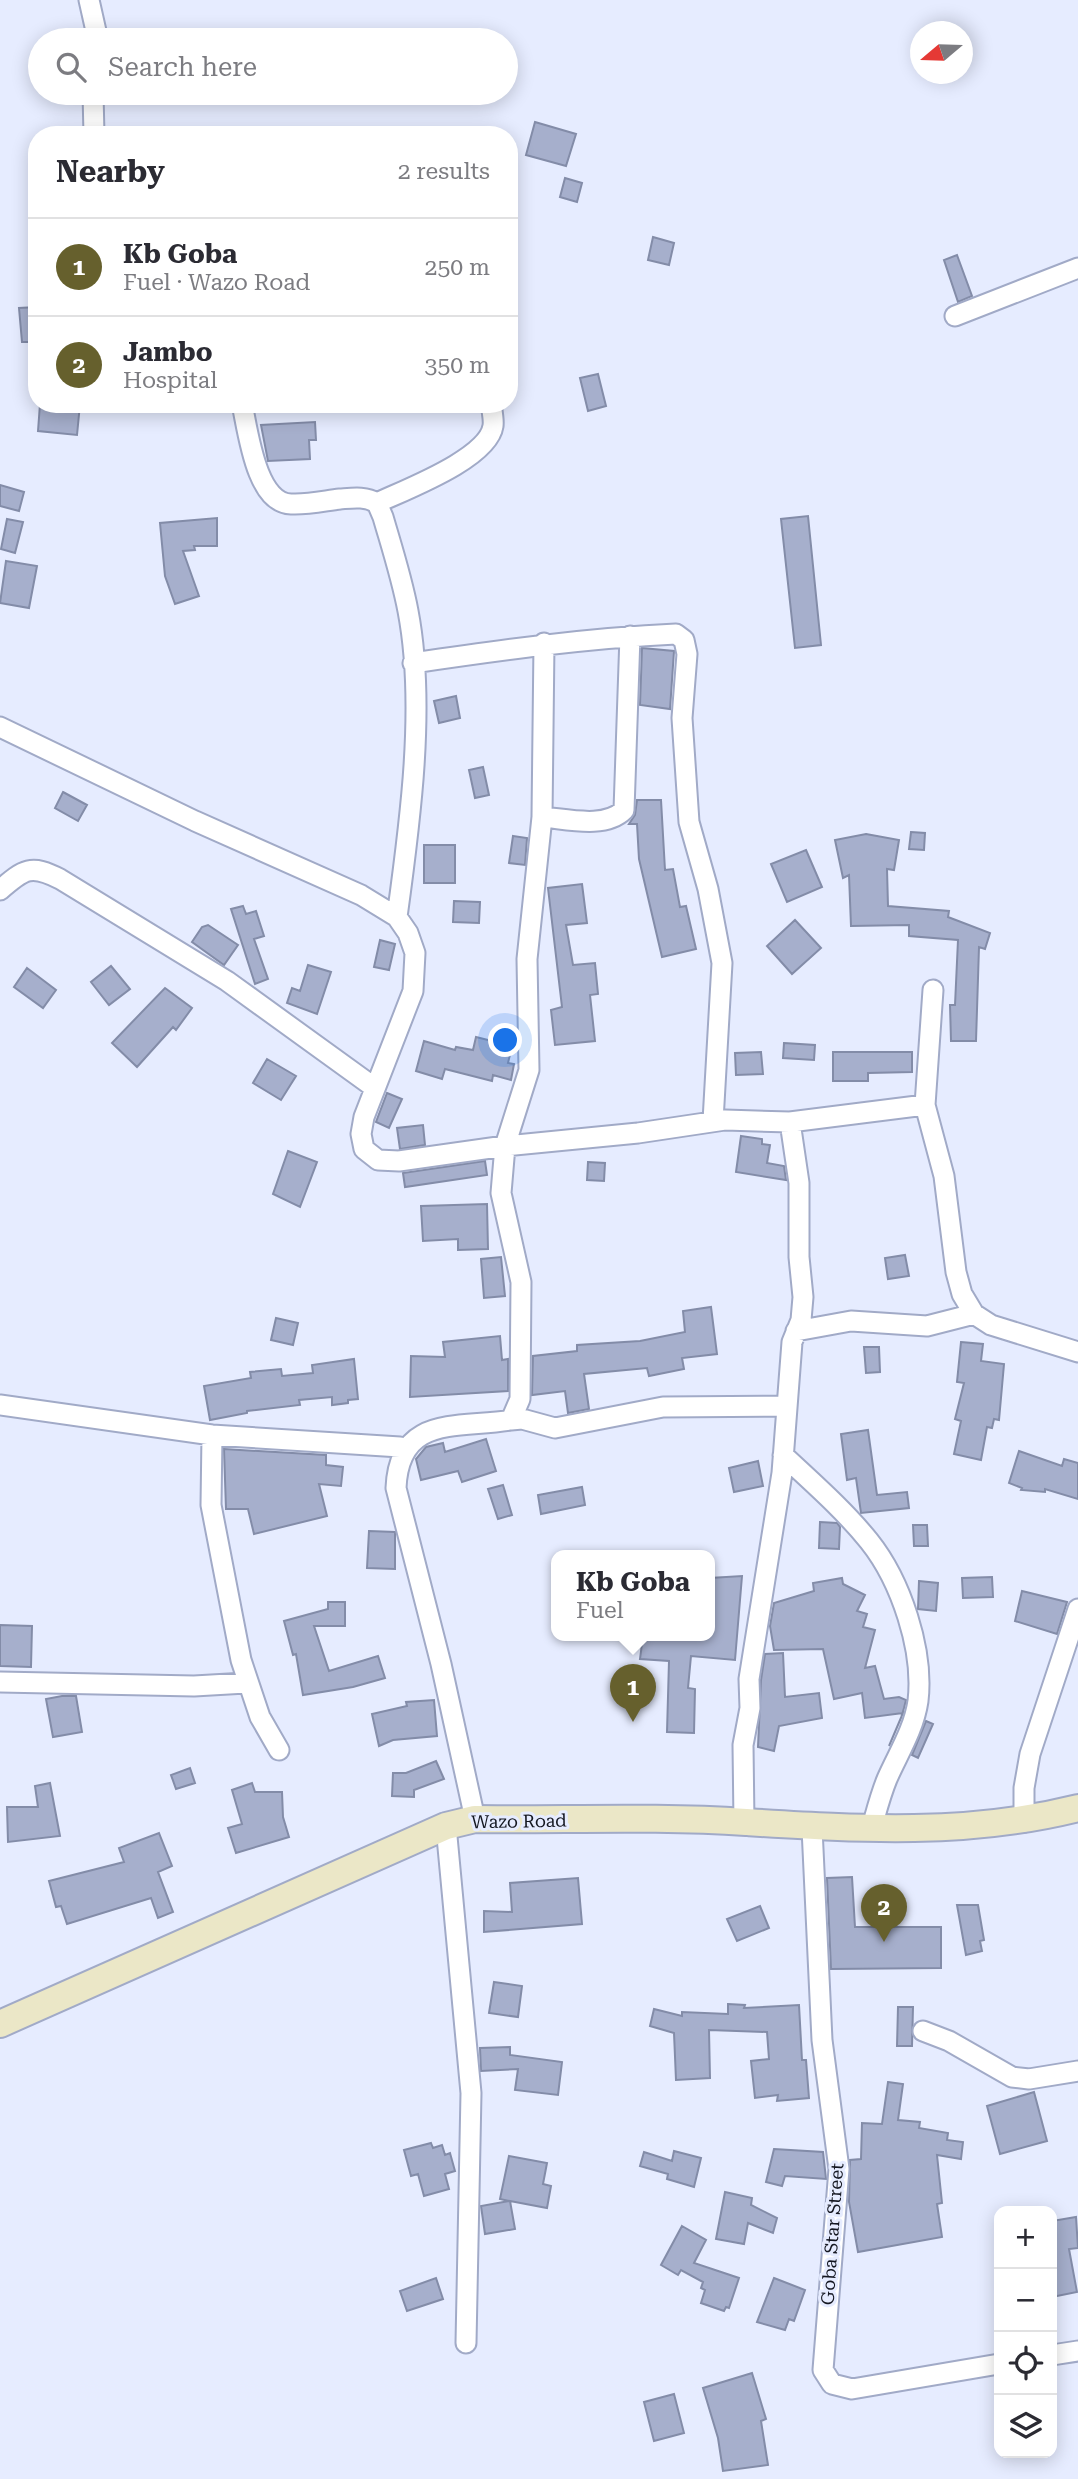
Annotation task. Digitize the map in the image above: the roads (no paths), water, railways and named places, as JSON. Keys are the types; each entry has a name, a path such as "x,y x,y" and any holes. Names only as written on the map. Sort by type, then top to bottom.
{"main road":[{"name":"Wazo Road","path":"0,2024 446,1826 475,1819 744,1822 871,1830 1024,1822 1078,1808"}],"street":[{"path":"89,0 95,28"},
{"path":"93,105 94,126"},
{"path":"955,316 1078,268"},
{"path":"244,413 256,464 265,486 274,497 289,505 362,498 376,503 455,466 484,444 494,427 492,413"},
{"path":"376,503 408,612 413,663 412,791 397,917"},
{"path":"413,663 544,643 676,634 684,640 687,654 682,718 689,821 708,889 722,963 713,1121"},
{"path":"542,817 603,821 617,817 624,810 630,636"},
{"path":"511,1420 520,1399 522,1282 501,1193 505,1146 529,1070 527,959 542,817 544,643"},
{"path":"0,727 93,774 361,895 397,917 408,933 415,953 413,991 363,1117 361,1134 364,1149 379,1160 399,1161 505,1146 638,1133 713,1121 790,1122 925,1105"},
{"path":"0,890 30,869 41,869 60,879 227,981 374,1088"},
{"path":"933,990 925,1105 944,1176 956,1272 962,1294 974,1314 991,1325 1078,1352"},
{"path":"744,1822 743,1745 750,1708 749,1679 783,1455 792,1342 803,1297 799,1258 800,1183 790,1122"},
{"path":"796,1331 851,1321 927,1326 974,1314"},
{"path":"0,1405 212,1436 400,1447 402,1455 396,1488 441,1664 475,1819"},
{"path":"402,1455 419,1436 442,1426 522,1419 555,1428 663,1407 787,1406"},
{"path":"212,1436 211,1505 246,1683 279,1750"},
{"path":"783,1455 844,1512 872,1544 901,1599 919,1659 918,1702 908,1735 885,1782 871,1830"},
{"path":"1024,1822 1024,1788 1030,1754 1078,1609"},
{"path":"0,1682 194,1686 246,1683"},
{"path":"446,1826 471,2093 466,2343"},
{"name":"Goba Star Street","path":"812,1828 822,2040 839,2169 824,2370 832,2384 852,2389 994,2365"},
{"path":"923,2031 949,2041 1012,2077 1028,2078 1078,2071"},
{"path":"1057,2354 1078,2351"}],"place":[{"name":"Kb Goba","path":"633,1722"},
{"name":"Jambo","path":"884,1942"}]}
